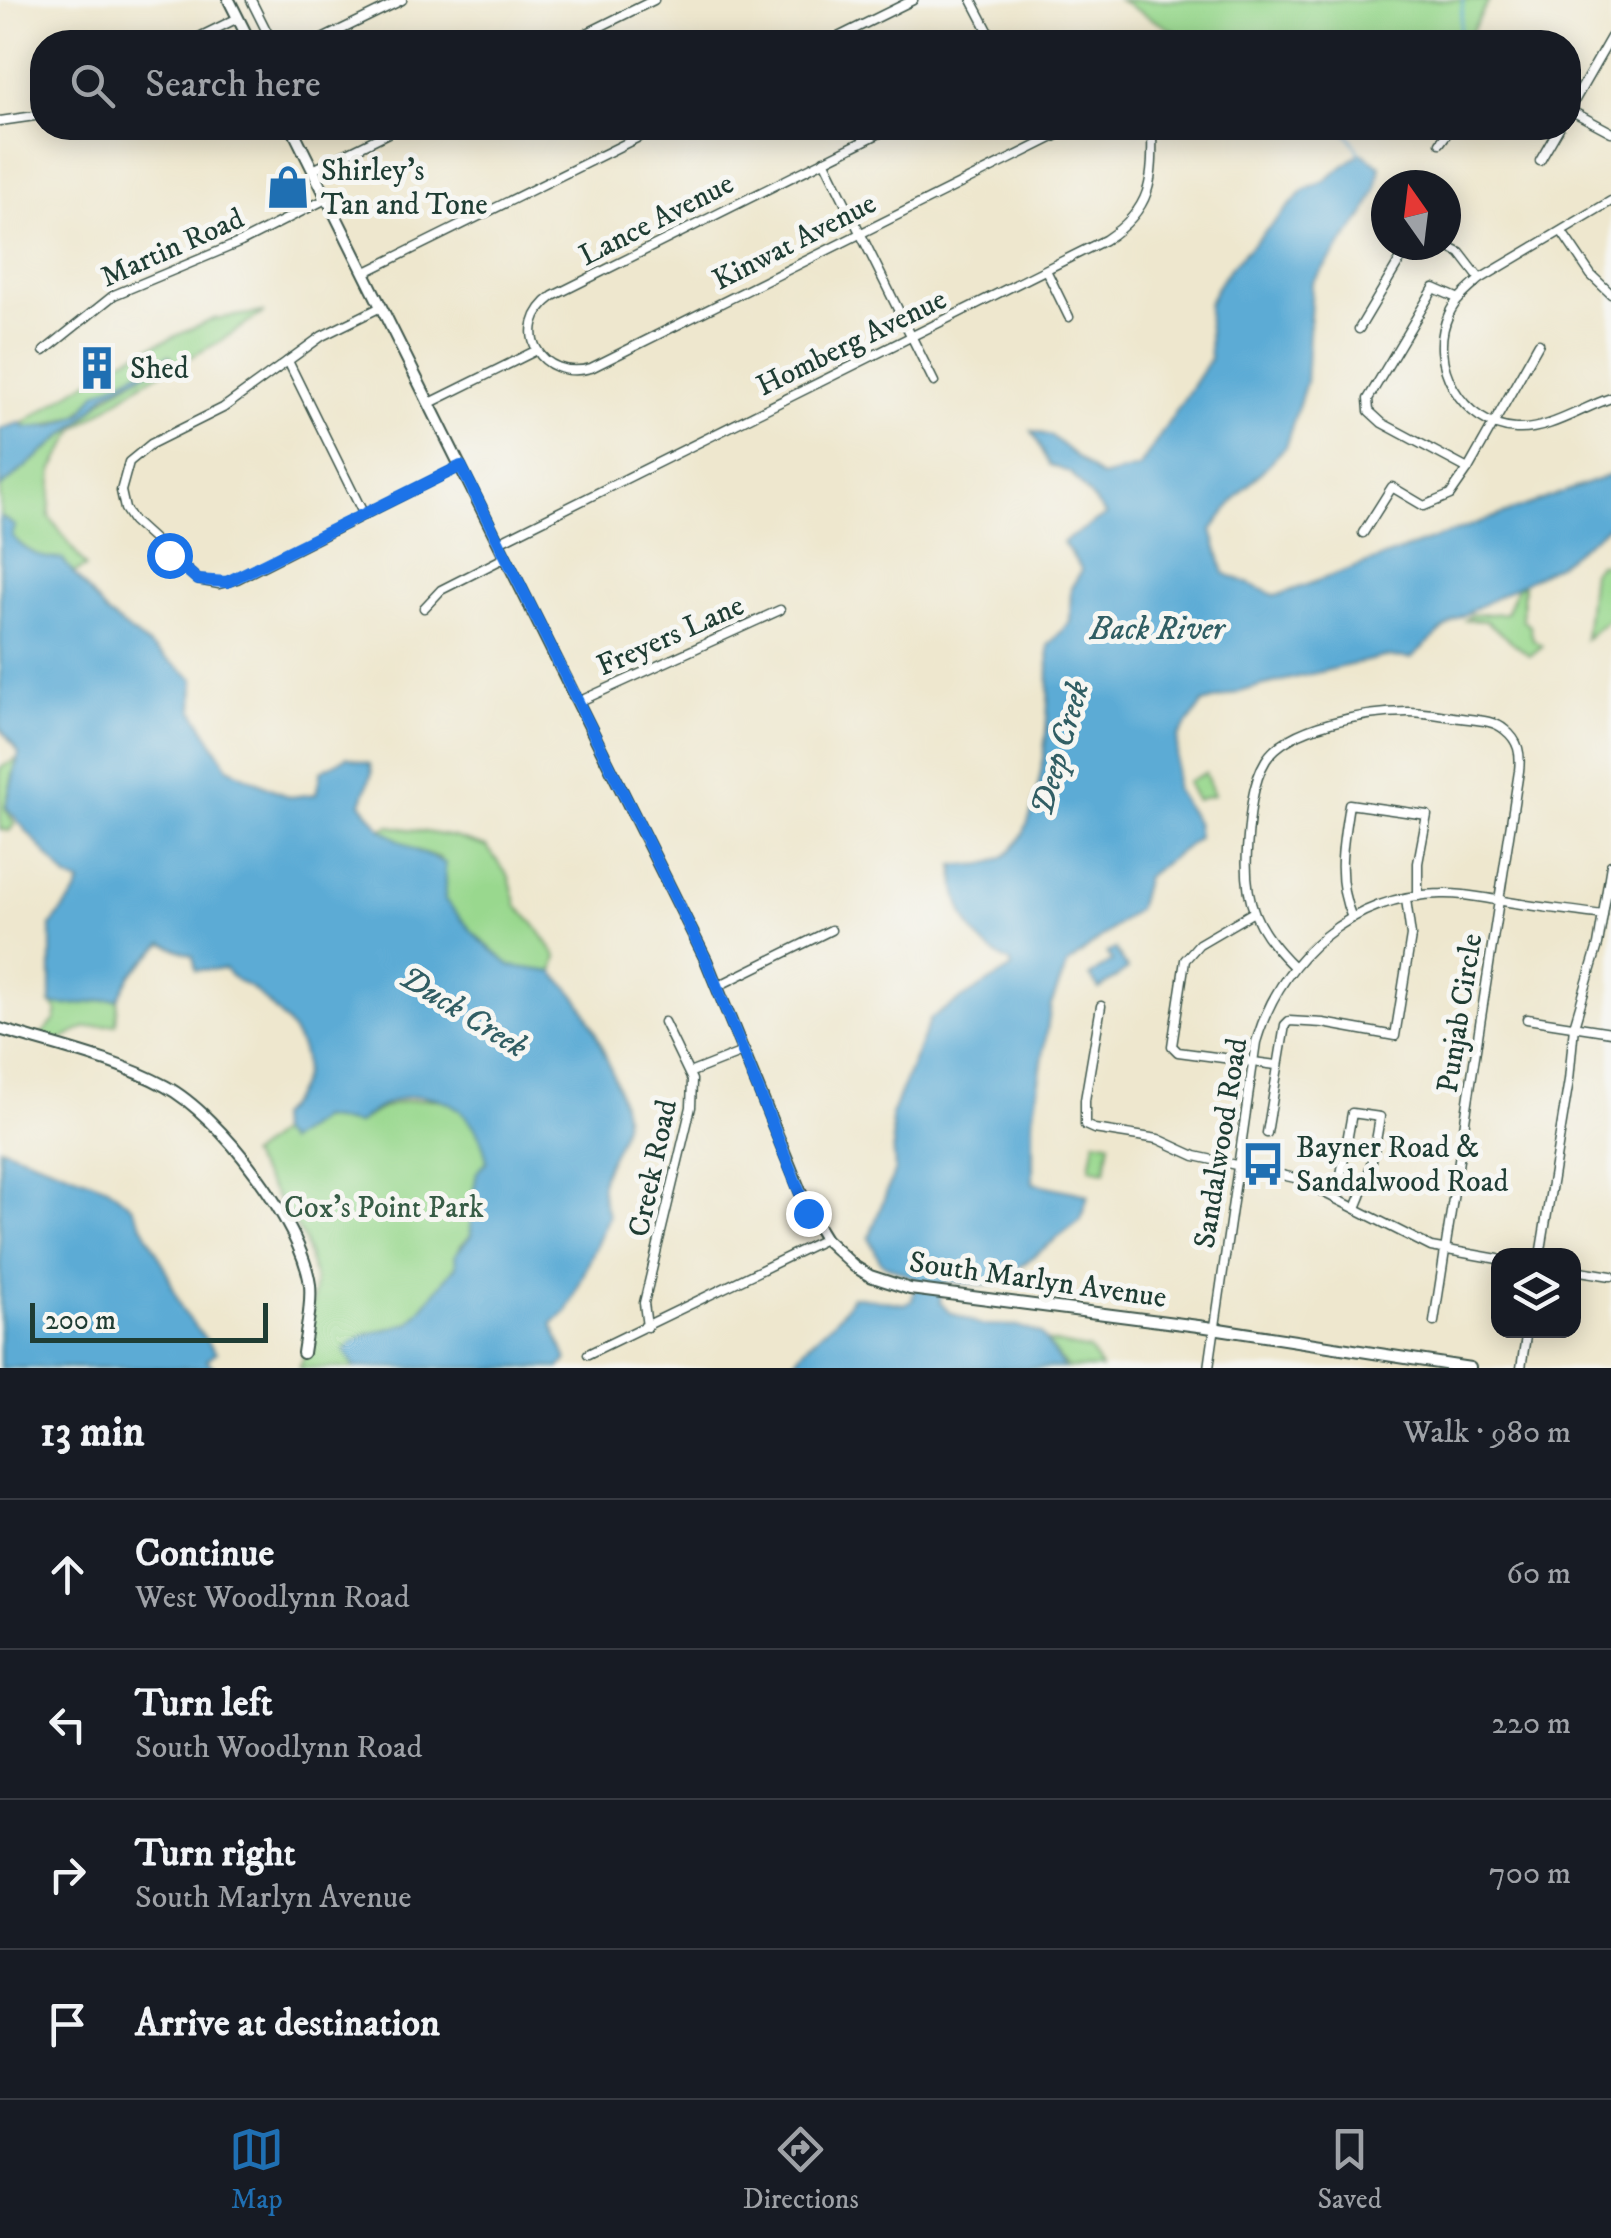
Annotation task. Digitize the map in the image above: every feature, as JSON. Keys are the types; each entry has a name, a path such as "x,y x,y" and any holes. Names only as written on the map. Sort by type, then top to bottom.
{"street":[{"path":"229,0 244,30"},
{"path":"251,0 266,30"},
{"path":"341,30 402,0"},
{"path":"593,30 654,0"},
{"path":"852,30 913,0"},
{"path":"972,0 988,30"},
{"path":"214,30 238,18"},
{"path":"1581,89 1611,37"},
{"path":"0,120 30,116"},
{"path":"1581,116 1611,132"},
{"name":"South Marlyn Avenue","path":"298,140 718,986 801,1196 825,1239 840,1255 870,1276 910,1289 1216,1328 1470,1368"},
{"path":"313,170 374,140"},
{"path":"364,273 633,140"},
{"name":"Lance Avenue","path":"537,350 533,323 541,307 553,296 865,140"},
{"name":"Kinwat Avenue","path":"537,350 557,369 573,372 591,368 1048,140"},
{"name":"Homberg Avenue","path":"499,542 1105,240 1139,212 1150,188 1152,140"},
{"path":"1440,144 1443,140"},
{"path":"1540,161 1553,140"},
{"path":"824,160 934,382"},
{"name":"Martin Road","path":"44,352 114,295 241,242 328,198"},
{"path":"1611,201 1480,280 1458,299 1443,336 1447,374 1465,405 1494,424 1530,429 1611,398"},
{"path":"1562,232 1592,276 1611,294"},
{"path":"1461,255 1480,280"},
{"path":"1359,329 1399,260"},
{"path":"1046,270 1070,318"},
{"path":"1458,299 1434,288 1367,406 1382,423 1468,470"},
{"path":"381,307 322,336 224,408 142,450 129,462 122,482 122,500 133,521 190,574 209,583 237,579 461,466"},
{"path":"1364,533 1392,487 1424,506 1450,495 1539,343"},
{"path":"430,404 537,350"},
{"path":"288,361 364,515"},
{"path":"424,608 441,590 506,557"},
{"name":"Freyers Lane","path":"578,702 780,610"},
{"name":"Punjab Circle","path":"1252,913 1246,873 1256,790 1269,756 1293,737 1324,724 1407,712 1489,722 1501,726 1518,746 1520,771 1434,1322"},
{"path":"1352,918 1342,893 1340,874 1349,804 1427,815 1418,863 1418,896"},
{"path":"1541,1248 1574,1026 1589,981 1611,865"},
{"name":"Sandalwood Road","path":"1208,1368 1253,1063 1269,1005 1313,944 1352,918 1418,896 1458,894 1603,916"},
{"path":"1268,1133 1276,1066 1289,1021 1395,1036 1411,936 1406,899"},
{"path":"1276,1066 1178,1052 1172,1046 1185,960 1200,944 1252,913 1272,945 1294,966"},
{"path":"718,986 831,930"},
{"path":"1101,1006 1083,1112 1085,1125 1158,1139 1195,1156 1295,1178 1416,1240 1444,1251 1491,1258"},
{"path":"1527,1019 1611,1032"},
{"name":"Creek Road","path":"648,1327 644,1304 688,1128 692,1090 689,1073 664,1022"},
{"path":"0,1029 151,1079 186,1100 223,1133 298,1244 310,1285 303,1353"},
{"path":"689,1073 746,1050"},
{"path":"1356,1208 1371,1174 1380,1116 1352,1113 1341,1175 1364,1189"},
{"path":"588,1354 825,1239"},
{"path":"1581,1271 1611,1276"},
{"path":"1522,1368 1527,1338"}],"green space":[{"path":"1119,0 1489,0 1473,30 1172,30"},
{"path":"264,312 219,342 144,382 76,429 53,469 49,516 86,567 73,573 18,543 12,536 15,526 0,516 0,488 103,400 172,358 169,355 98,393 78,415 39,428 22,424 123,359 214,319"},
{"path":"1599,564 1611,564 1611,617 1585,639 1592,571"},
{"path":"1518,586 1524,586 1522,620 1530,626 1533,640 1542,646 1530,656 1486,621 1465,620 1471,615 1506,613"},
{"path":"17,759 5,808 15,824 9,831 0,829 0,768"},
{"path":"1205,773 1214,795 1196,800 1187,782"},
{"path":"390,826 487,847 509,877 517,906 557,957 553,972 511,967 444,900 440,858 415,850 381,829"},
{"path":"118,999 116,1024 84,1028 55,1043 38,1038 55,1020 57,1010 51,1004"},
{"name":"Cox's Point Park","path":"451,1101 480,1131 488,1161 472,1235 461,1245 456,1266 410,1323 362,1336 345,1350 355,1368 299,1368 308,1349 315,1280 303,1237 249,1156 278,1133 287,1141 321,1118 357,1124 393,1104"},
{"path":"1095,1140 1110,1142 1105,1171 1090,1168"},
{"path":"1046,1341 1090,1350 1101,1368 1067,1368"}],"water":[{"name":"Back River","path":"1361,152 1380,166 1379,170 1371,170 1371,201 1364,216 1312,283 1306,382 1285,447 1236,498 1212,530 1224,573 1276,596 1611,475 1611,524 1559,564 1454,620 1411,658 1384,657 1203,703 1178,737 1175,789 1196,822 1198,838 1146,877 1137,909 1067,965 1051,1005 1033,1118 1033,1183 1088,1195 1081,1220 996,1285 942,1282 940,1302 949,1312 980,1325 1017,1326 1041,1334 1064,1368 791,1368 804,1349 839,1316 852,1296 905,1304 912,1301 916,1279 881,1263 869,1238 895,1170 891,1115 931,1018 1012,968 1010,962 985,946 968,922 957,895 954,865 1000,859 1019,840 1030,817 1047,725 1048,646 1070,622 1071,588 1082,570 1063,542 1106,515 1071,473 1050,465 1032,431 1051,436 1101,477 1139,468 1210,359 1208,305 1216,288 1230,268 1304,191 1326,180"},
{"path":"169,356 170,359 108,392 81,421 0,488 0,429 20,423 26,428 52,426 71,419 82,413 96,393"},
{"name":"Duck Creek","path":"0,516 15,526 12,536 22,546 40,556 62,559 107,614 194,679 193,710 228,768 289,797 316,794 321,771 347,757 370,764 372,773 361,803 381,829 445,863 445,900 479,939 511,966 553,972 579,1001 615,1080 624,1123 603,1176 603,1200 609,1216 567,1312 552,1323 567,1360 560,1368 355,1368 344,1350 362,1336 410,1323 456,1266 455,1255 471,1235 477,1172 487,1161 480,1137 468,1118 453,1105 416,1096 396,1100 357,1124 321,1118 287,1142 278,1133 277,1117 293,1099 301,1082 304,1066 295,1036 256,992 225,969 196,970 193,956 163,943 131,975 118,999 51,1004 51,925 80,883 67,878 6,807 19,753 0,728"},
{"path":"1115,949 1128,969 1099,989 1090,976 1112,961 1107,953"},
{"path":"0,1147 108,1187 132,1207 164,1265 182,1310 216,1352 207,1360 214,1368 0,1368"}],"waterway":[{"name":"Deep Creek","path":"1460,30 1463,0"},
{"name":"Deep Creek","path":"1352,140 1361,155"}],"place":[{"name":"Shirley's Tan and Tone","path":"288,187"},
{"name":"Shed","path":"97,368"},
{"name":"Bayner Road & Sandalwood Road","path":"1263,1164"}],"route":[{"path":"169,555 198,580 219,584 237,579 461,466 706,960 808,1213"}]}
